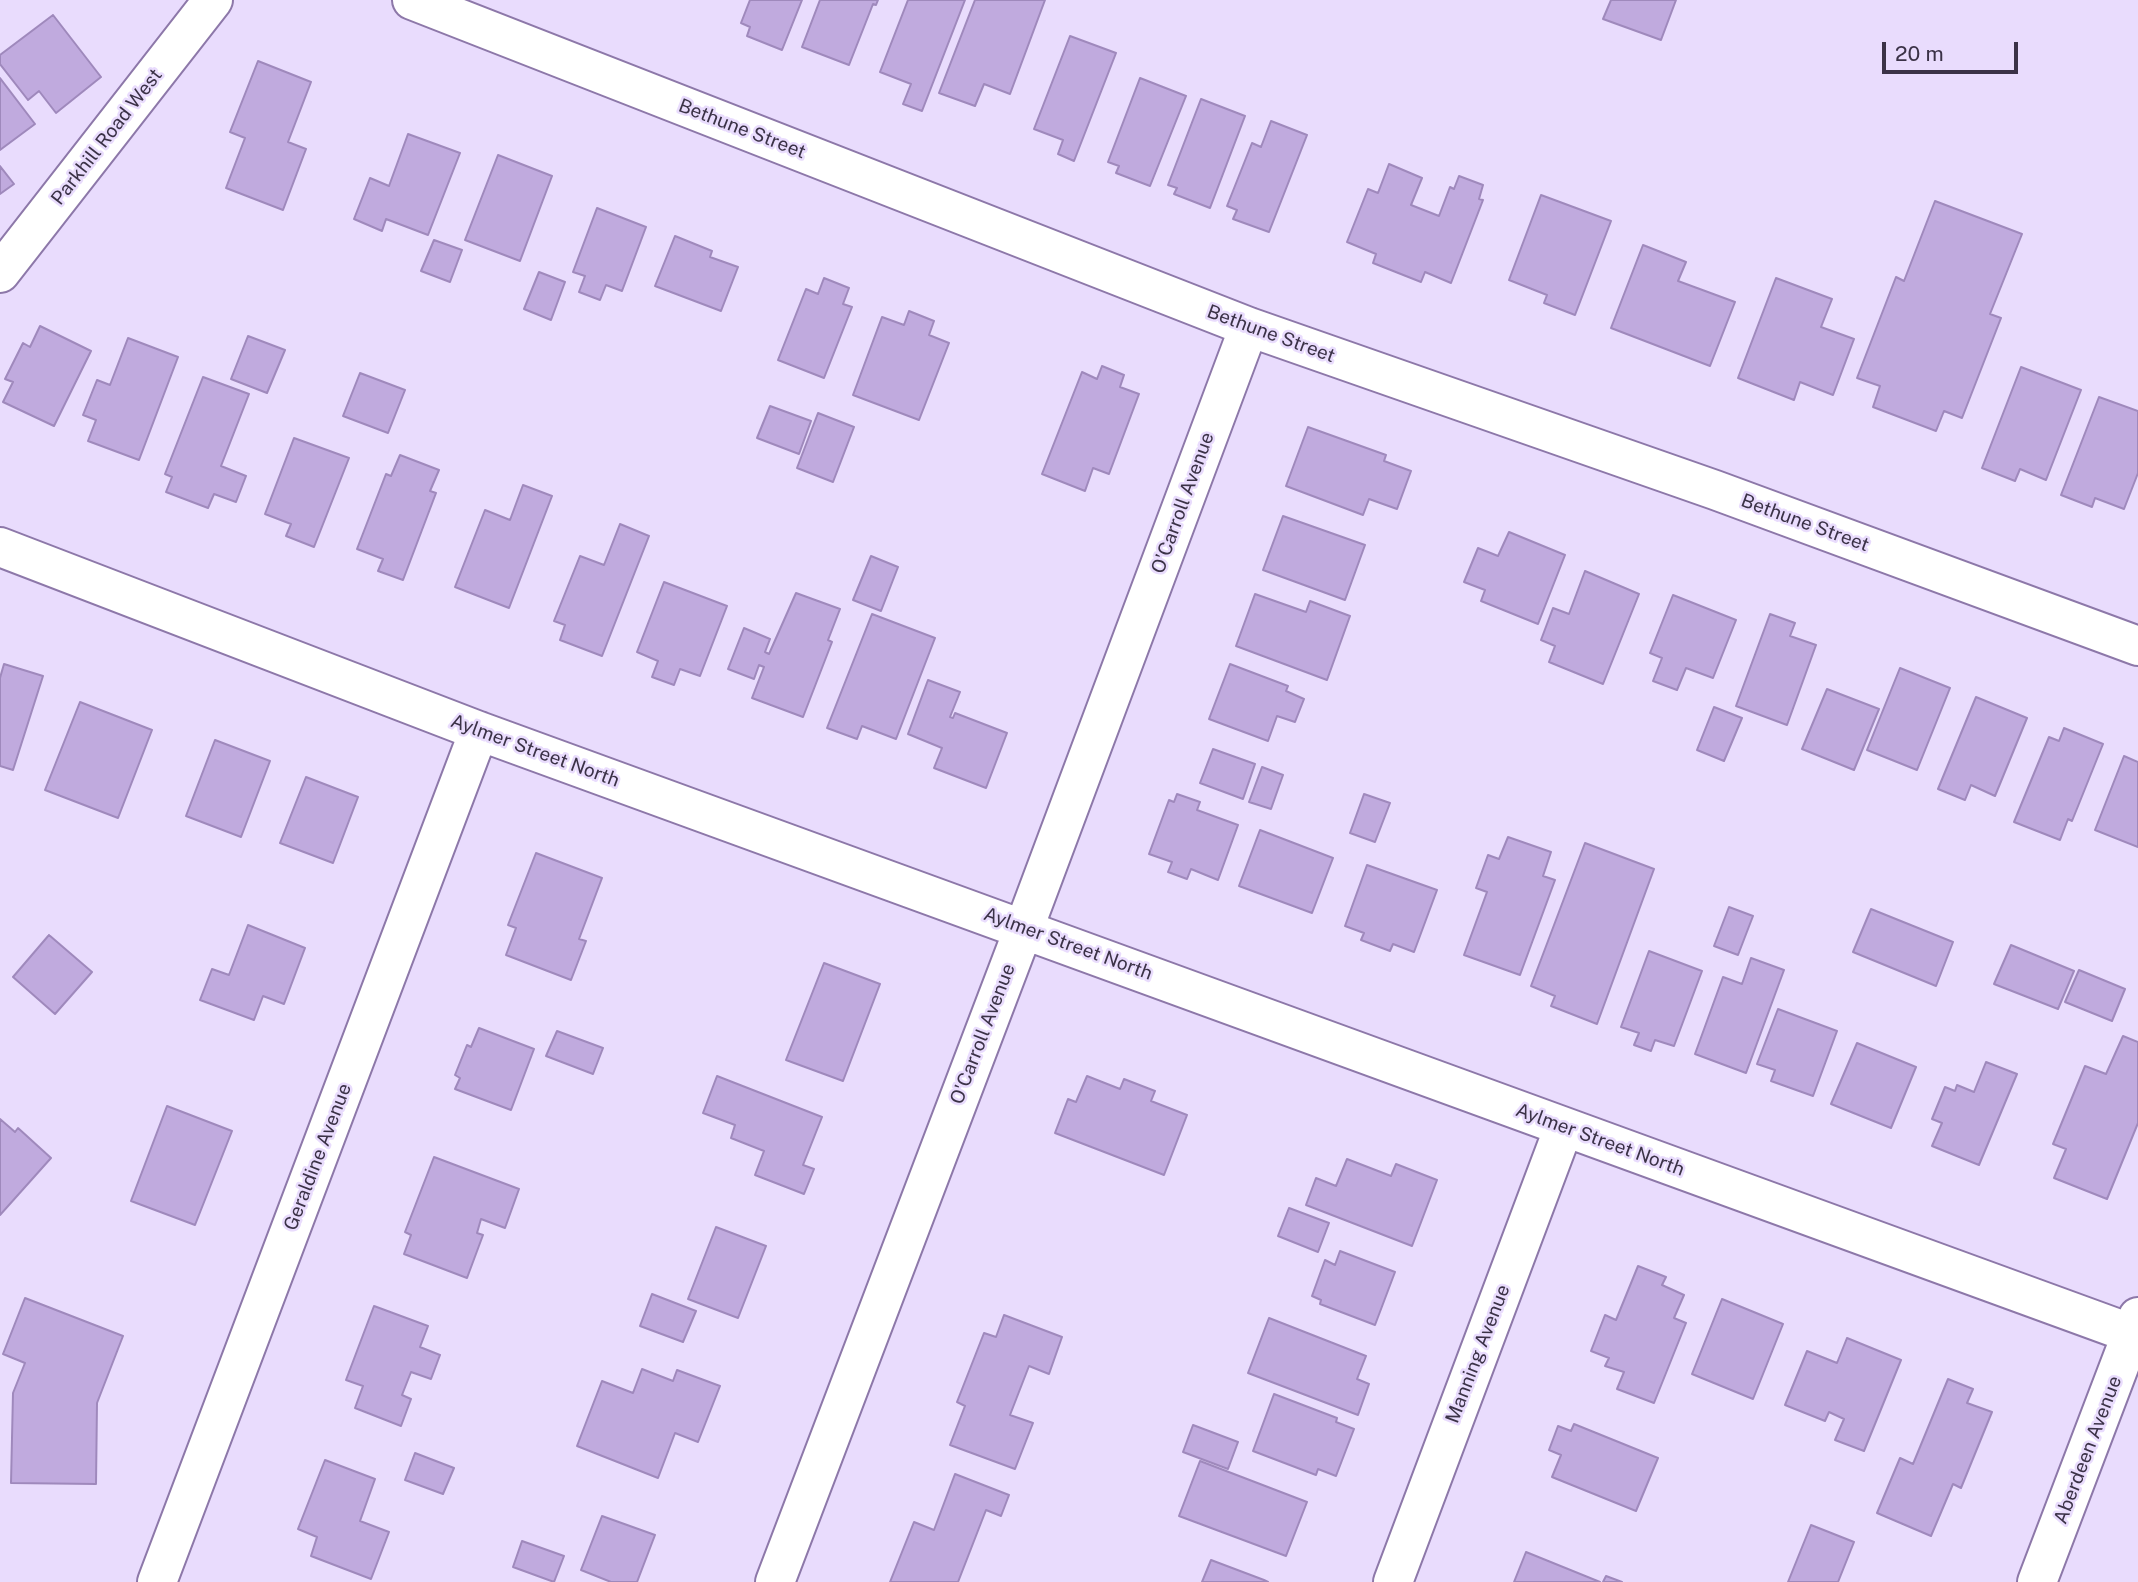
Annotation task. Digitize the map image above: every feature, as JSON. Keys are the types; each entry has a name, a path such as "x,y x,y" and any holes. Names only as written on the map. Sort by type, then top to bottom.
{"street":[{"name":"Parkhill Road West","path":"0,273 213,0"},
{"name":"Bethune Street","path":"412,0 1248,327 1715,490 2138,646"},
{"name":"O'Carroll Avenue","path":"775,1582 1024,928 1248,327"},
{"name":"Aylmer Street North","path":"0,547 479,731 1564,1127 2136,1329"},
{"name":"Geraldine Avenue","path":"157,1582 479,731"},
{"name":"Manning Avenue","path":"1393,1582 1564,1127"},
{"name":"Aberdeen Avenue","path":"2037,1582 2136,1329"}],"building":[{"path":"750,0 802,0 782,50 747,36 750,27 741,23"},
{"path":"820,0 878,0 876,5 873,4 849,65 802,47"},
{"path":"908,0 965,0 922,111 903,104 911,84 880,72"},
{"path":"975,0 1045,0 1010,94 984,84 975,106 939,93"},
{"path":"1611,0 1676,0 1661,40 1603,19"},
{"path":"53,15 101,77 56,113 39,91 28,100 0,64 0,55"},
{"path":"1070,36 1116,53 1074,161 1058,154 1063,140 1034,129"},
{"path":"258,61 311,82 288,142 306,149 283,210 226,188 245,138 230,132"},
{"path":"0,78 35,124 0,150"},
{"path":"1140,78 1186,96 1150,186 1116,173 1119,166 1108,162"},
{"path":"1201,99 1245,116 1210,208 1174,194 1177,188 1168,185"},
{"path":"1271,121 1307,135 1269,232 1233,219 1237,210 1227,206 1252,143 1261,147"},
{"path":"408,134 460,153 428,235 386,219 382,231 354,219 370,178 389,186"},
{"path":"498,155 552,176 520,261 465,240"},
{"path":"1389,164 1422,178 1411,205 1439,216 1450,187 1454,189 1459,176 1483,185 1479,199 1483,200 1451,283 1425,272 1421,282 1373,263 1376,254 1347,242 1368,189 1378,193"},
{"path":"0,166 14,184 0,194"},
{"path":"1541,195 1611,221 1575,315 1544,303 1547,295 1509,280"},
{"path":"1935,201 2022,234 1990,314 2001,318 1962,418 1944,411 1936,431 1873,407 1880,386 1857,378 1896,277 1904,281"},
{"path":"597,208 646,227 622,291 606,285 600,300 579,292 585,276 573,272"},
{"path":"675,236 712,251 710,257 738,267 721,311 655,286"},
{"path":"434,240 462,250 450,282 421,271"},
{"path":"1643,245 1686,262 1678,281 1735,302 1710,366 1611,328"},
{"path":"539,272 565,282 551,320 524,309"},
{"path":"824,278 849,288 843,304 852,307 824,378 778,360 806,289 818,294"},
{"path":"1776,278 1832,299 1821,327 1854,339 1833,395 1800,382 1794,400 1738,378"},
{"path":"909,311 934,321 929,335 949,343 919,420 853,395 882,317 904,325"},
{"path":"40,326 91,351 54,426 3,402 13,382 5,379 23,343 30,347"},
{"path":"248,336 285,350 267,393 231,379"},
{"path":"128,338 178,357 139,460 88,441 96,420 83,415 97,380 110,385"},
{"path":"1102,366 1124,375 1120,387 1139,394 1109,474 1093,468 1085,491 1042,474 1082,372 1097,379"},
{"path":"2021,367 2081,390 2046,480 2020,469 2015,481 1982,468"},
{"path":"360,373 405,390 388,433 343,416"},
{"path":"203,377 249,394 221,466 246,476 236,502 214,494 208,508 166,492 172,477 165,474"},
{"path":"2099,397 2138,411 2138,473 2124,509 2095,498 2092,507 2061,495"},
{"path":"770,406 811,421 799,454 757,438"},
{"path":"818,413 854,427 833,482 797,468"},
{"path":"1308,427 1386,455 1384,461 1411,471 1397,509 1369,499 1363,515 1286,486"},
{"path":"294,438 349,458 314,547 286,536 291,524 265,514"},
{"path":"400,455 439,470 430,491 436,493 403,580 378,571 383,559 357,549 386,474 391,476"},
{"path":"523,485 552,496 509,608 455,587 485,510 510,520"},
{"path":"1283,516 1365,545 1345,600 1263,570"},
{"path":"620,524 649,536 602,656 560,640 565,625 554,621 580,556 604,565"},
{"path":"1509,532 1565,555 1538,624 1481,601 1485,590 1464,582 1478,548 1498,556"},
{"path":"871,556 898,567 881,611 853,600"},
{"path":"1585,571 1639,594 1603,684 1549,662 1555,646 1541,640 1553,608 1569,614"},
{"path":"664,582 727,606 700,676 680,669 674,685 652,677 658,661 637,652"},
{"path":"796,593 840,609 828,640 832,642 803,717 752,698 764,667 759,665 754,679 728,669 744,628 770,639 765,652 769,654"},
{"path":"1255,594 1306,612 1310,601 1350,616 1327,680 1236,646"},
{"path":"1673,595 1736,620 1713,678 1686,668 1677,690 1653,681 1662,658 1650,653"},
{"path":"872,614 935,638 896,739 862,726 857,739 827,728"},
{"path":"1770,614 1795,623 1790,636 1816,645 1787,725 1736,706"},
{"path":"4,664 43,676 13,770 0,766 0,678"},
{"path":"1230,664 1288,686 1286,691 1304,699 1295,722 1277,716 1268,741 1209,719"},
{"path":"1900,668 1950,688 1917,770 1867,750"},
{"path":"928,680 960,692 950,717 953,718 955,713 1007,733 986,788 934,768 942,748 908,734"},
{"path":"1827,689 1879,709 1854,770 1802,749"},
{"path":"1976,697 2027,718 1995,796 1971,785 1965,800 1938,789"},
{"path":"80,702 152,730 118,818 45,790"},
{"path":"1714,707 1742,718 1724,761 1697,750"},
{"path":"2064,728 2103,744 2072,821 2068,819 2060,840 2014,822 2049,737 2059,741"},
{"path":"215,740 270,761 241,837 186,816"},
{"path":"1213,749 1255,764 1243,799 1200,783"},
{"path":"2124,756 2138,762 2138,847 2095,830"},
{"path":"1262,767 1283,775 1271,809 1249,802"},
{"path":"306,777 358,797 333,863 280,843"},
{"path":"1177,794 1200,802 1197,810 1238,825 1218,880 1191,869 1187,879 1168,872 1172,862 1149,854 1169,800 1174,802"},
{"path":"1364,794 1390,803 1375,842 1350,833"},
{"path":"1260,830 1333,858 1312,913 1239,886"},
{"path":"1508,837 1551,852 1543,876 1555,880 1520,975 1464,955 1487,892 1476,888 1488,855 1499,859"},
{"path":"1585,843 1654,869 1597,1024 1551,1006 1555,996 1531,986"},
{"path":"536,853 602,878 579,939 586,941 571,980 506,955 516,928 508,925"},
{"path":"1367,865 1437,890 1414,952 1393,944 1390,951 1361,940 1364,933 1345,926"},
{"path":"1729,907 1753,916 1738,955 1714,946"},
{"path":"1871,909 1953,942 1936,986 1853,952"},
{"path":"248,925 305,948 284,1004 263,996 254,1020 200,1000 212,969 229,975"},
{"path":"49,935 92,972 55,1014 13,977"},
{"path":"2011,945 2074,971 2058,1009 1994,984"},
{"path":"1649,951 1702,971 1674,1046 1655,1040 1651,1051 1634,1045 1639,1033 1621,1027"},
{"path":"1751,958 1784,970 1746,1073 1695,1054 1723,977 1742,984"},
{"path":"824,963 880,984 843,1081 786,1060"},
{"path":"2079,970 2125,989 2112,1021 2065,1002"},
{"path":"1778,1009 1837,1031 1813,1096 1771,1081 1775,1070 1757,1064"},
{"path":"479,1028 534,1049 511,1110 455,1089 460,1078 455,1075 467,1045 471,1047"},
{"path":"557,1031 603,1048 593,1074 546,1056"},
{"path":"2123,1036 2138,1042 2138,1123 2107,1199 2054,1178 2066,1149 2053,1144 2085,1066 2106,1074"},
{"path":"1857,1043 1916,1067 1891,1128 1831,1104"},
{"path":"1986,1062 2017,1074 1979,1165 1932,1146 1942,1123 1932,1119 1945,1087 1955,1091 1957,1085 1974,1092"},
{"path":"717,1076 822,1117 803,1165 814,1169 804,1194 755,1175 764,1151 731,1138 735,1125 703,1113"},
{"path":"1087,1076 1120,1089 1124,1079 1155,1091 1151,1101 1187,1115 1164,1175 1055,1133 1068,1099 1076,1102"},
{"path":"167,1106 232,1131 195,1225 131,1201"},
{"path":"0,1119 15,1132 18,1128 51,1158 0,1215"},
{"path":"434,1157 519,1189 505,1228 481,1219 477,1233 483,1235 467,1278 404,1254 411,1235 405,1232"},
{"path":"1347,1159 1391,1176 1396,1164 1437,1180 1412,1246 1306,1205 1316,1178 1336,1186"},
{"path":"1289,1208 1329,1223 1318,1252 1278,1236"},
{"path":"716,1227 766,1246 738,1318 688,1299"},
{"path":"1340,1251 1395,1272 1375,1325 1320,1304 1321,1300 1312,1296 1325,1260 1335,1265"},
{"path":"1638,1266 1666,1277 1662,1285 1684,1295 1674,1318 1686,1323 1654,1403 1617,1389 1624,1372 1605,1366 1609,1358 1591,1351 1605,1315 1616,1320"},
{"path":"652,1294 696,1311 683,1342 640,1326"},
{"path":"25,1298 123,1336 97,1403 96,1484 11,1483 13,1393 25,1363 3,1354"},
{"path":"1722,1299 1783,1324 1753,1399 1692,1374"},
{"path":"374,1306 428,1326 420,1347 440,1355 431,1379 411,1372 402,1395 411,1399 401,1426 355,1408 363,1386 346,1380"},
{"path":"1004,1315 1062,1337 1049,1374 1029,1366 1010,1415 1033,1423 1015,1469 950,1445 965,1406 957,1402 984,1333 996,1337"},
{"path":"1269,1318 1366,1356 1357,1379 1369,1384 1358,1415 1248,1373"},
{"path":"1847,1338 1901,1360 1864,1451 1835,1440 1844,1419 1829,1412 1825,1421 1785,1405 1807,1351 1837,1363"},
{"path":"642,1369 673,1381 677,1370 720,1386 698,1442 675,1433 658,1478 577,1446 602,1381 633,1393"},
{"path":"1948,1379 1973,1389 1967,1403 1992,1412 1961,1488 1953,1484 1931,1536 1877,1513 1900,1458 1913,1464"},
{"path":"1274,1394 1337,1418 1336,1422 1354,1429 1336,1476 1318,1469 1316,1475 1253,1451"},
{"path":"1574,1424 1658,1458 1636,1511 1552,1477 1561,1455 1549,1450 1558,1426 1571,1431"},
{"path":"1193,1425 1238,1442 1228,1469 1183,1452"},
{"path":"415,1453 454,1468 443,1494 405,1480"},
{"path":"325,1460 375,1479 360,1521 389,1532 371,1579 311,1556 317,1537 298,1529"},
{"path":"1200,1461 1307,1502 1286,1556 1179,1516"},
{"path":"955,1474 1009,1495 1001,1516 986,1510 958,1582 890,1582 914,1522 934,1530"},
{"path":"602,1516 655,1535 637,1582 611,1582 581,1570"},
{"path":"1811,1525 1854,1542 1838,1582 1788,1582"},
{"path":"522,1541 564,1556 554,1582 513,1567"},
{"path":"1526,1552 1600,1582 1514,1582"},
{"path":"1211,1560 1264,1580 1268,1582 1202,1582"},
{"path":"1606,1576 1622,1582 1603,1582"}]}
